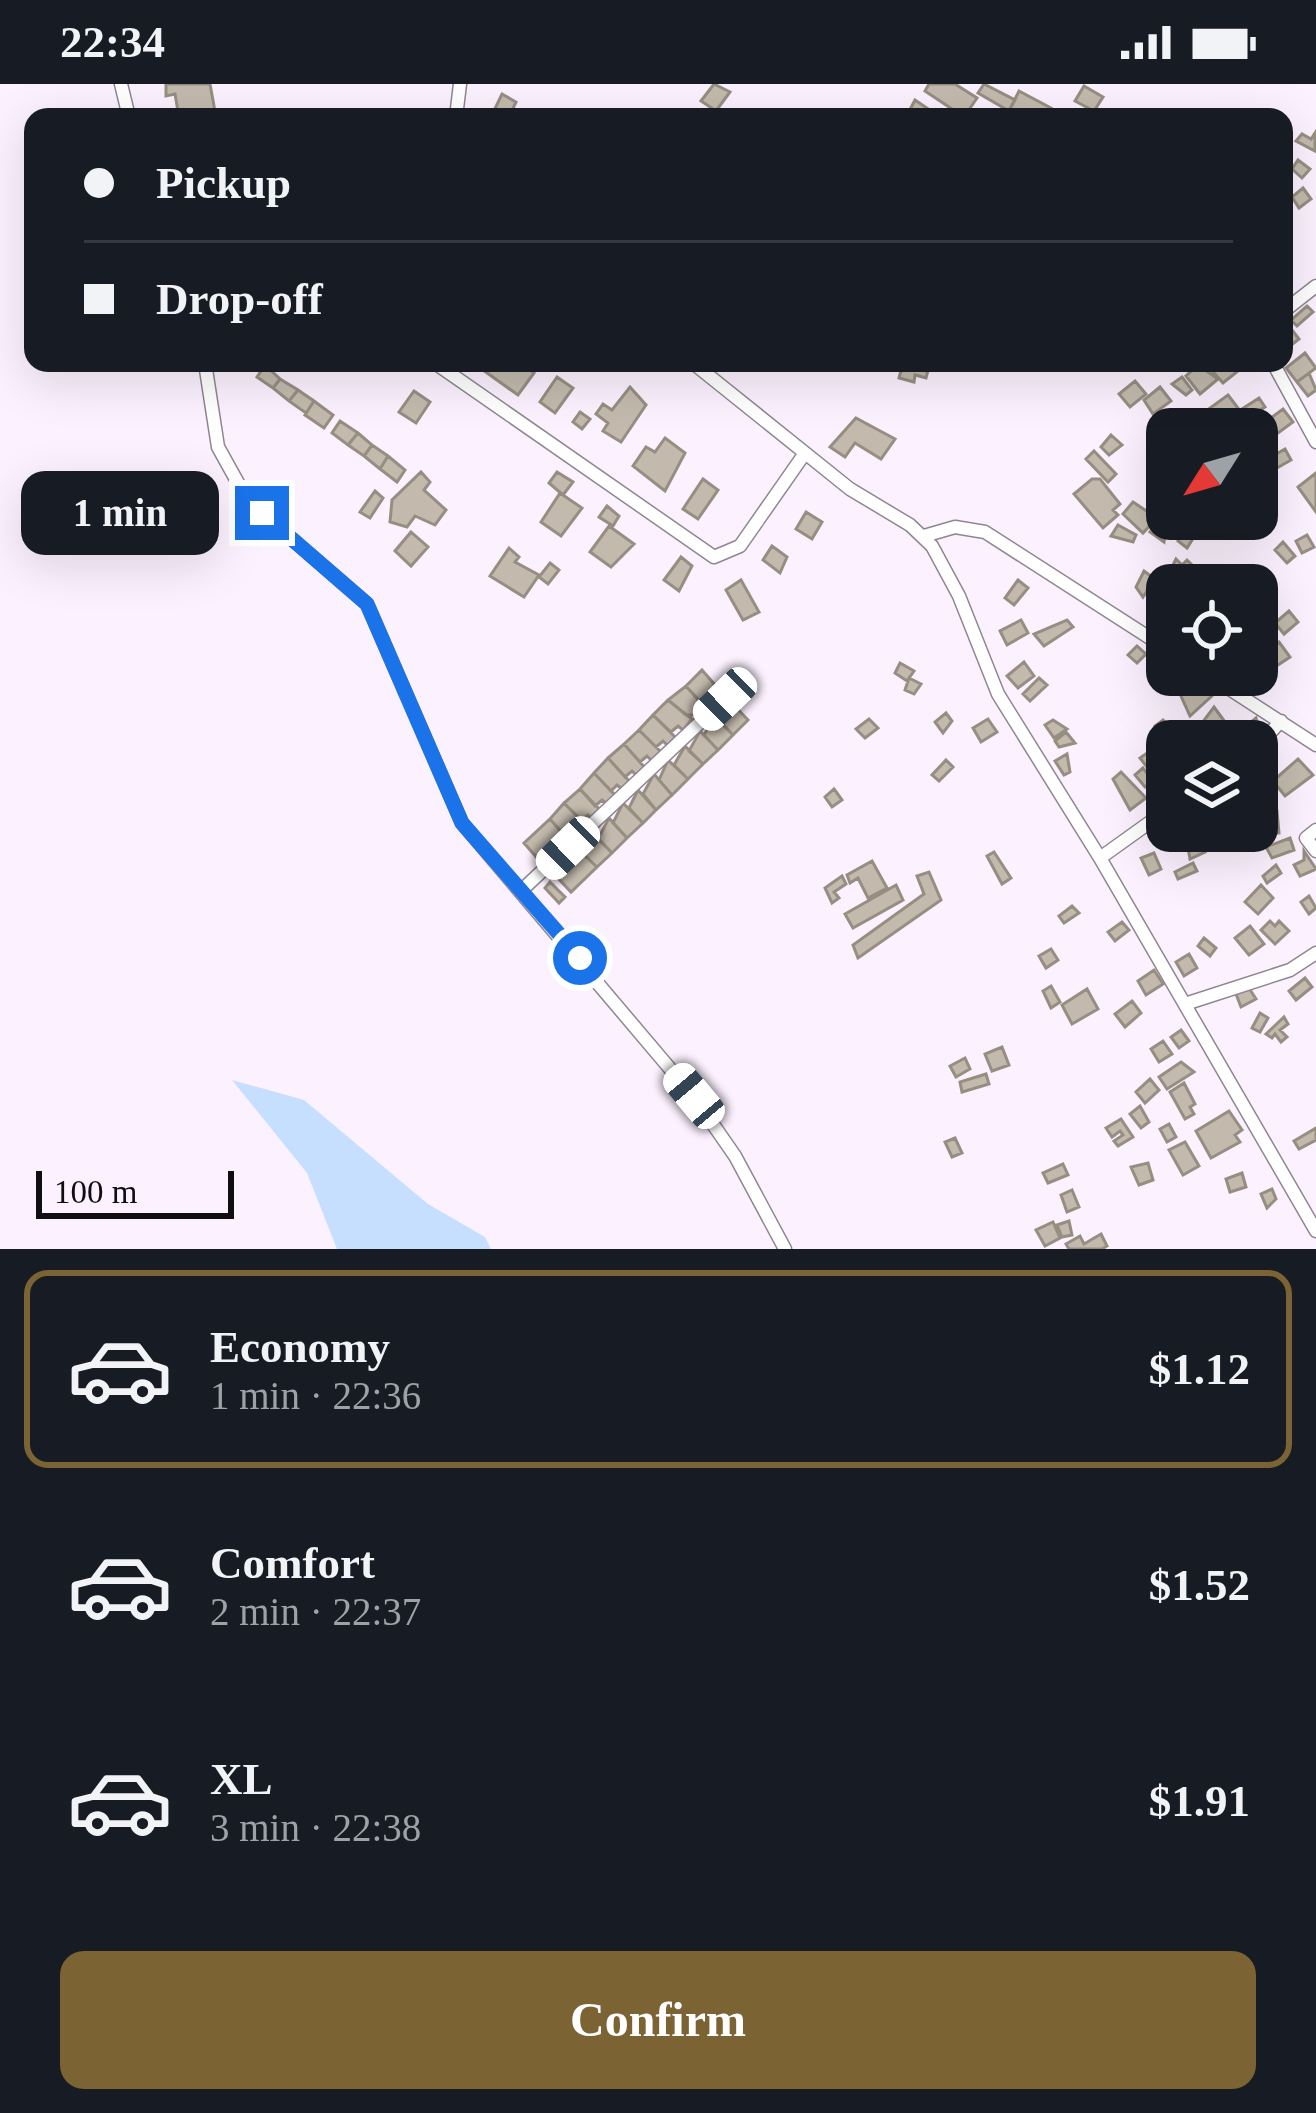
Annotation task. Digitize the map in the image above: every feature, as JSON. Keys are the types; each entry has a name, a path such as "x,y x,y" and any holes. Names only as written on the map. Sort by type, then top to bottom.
{"street":[{"path":"206,372 218,447 248,501 367,604 447,796 480,847 523,889 694,1096 735,1156 785,1249"},
{"path":"448,372 714,557 740,546 805,452"},
{"path":"704,372 805,452 924,536 959,596 998,694 1100,858 1316,1231"},
{"path":"1278,372 1316,442"},
{"path":"924,536 955,527 985,532 1146,636"},
{"path":"1241,696 1316,745"},
{"path":"523,889 725,699"},
{"path":"1278,724 1281,721"},
{"path":"1100,858 1146,825"},
{"path":"1316,830 1306,838 1316,851"},
{"path":"1185,1004 1290,970 1316,953"}],"water":[{"path":"232,1080 304,1100 428,1204 485,1237 491,1249 337,1249 307,1173"}],"building":[{"path":"166,84 210,84 214,108 177,108 175,94 166,96"},
{"path":"714,84 730,92 718,108 701,101"},
{"path":"929,84 955,84 977,98 970,108 950,108 925,91"},
{"path":"984,84 1015,100 1011,108 1004,108 978,93"},
{"path":"1084,86 1103,97 1096,108 1075,101"},
{"path":"1019,91 1051,108 1010,108"},
{"path":"502,94 516,102 513,108 495,108"},
{"path":"1315,133 1315,151 1296,141 1302,134 1311,139"},
{"path":"1298,160 1310,169 1302,178 1293,168"},
{"path":"1303,188 1311,199 1299,208 1293,196"},
{"path":"1307,306 1313,312 1297,326 1293,318"},
{"path":"1305,353 1316,368 1297,382 1289,372"},
{"path":"260,372 272,372 280,379 273,388 257,377"},
{"path":"486,372 534,373 518,395"},
{"path":"901,372 928,372 926,378 915,375 914,382 899,378"},
{"path":"1208,372 1218,379 1200,394 1186,376"},
{"path":"1213,372 1237,372 1223,383"},
{"path":"1309,373 1316,390 1308,396 1297,382"},
{"path":"557,377 573,388 555,413 540,402"},
{"path":"1182,377 1192,390 1186,395 1172,384"},
{"path":"280,379 298,390 289,401 273,388"},
{"path":"1135,381 1146,394 1130,407 1119,394"},
{"path":"630,387 646,405 621,442 603,431 608,423 596,414 603,404 612,410"},
{"path":"1160,387 1171,401 1161,408 1149,408 1144,400"},
{"path":"298,390 314,401 306,413 289,401"},
{"path":"414,391 430,402 416,423 399,412"},
{"path":"1228,395 1238,408 1210,408"},
{"path":"1259,398 1265,407 1263,408 1244,408"},
{"path":"314,401 333,415 324,428 305,415"},
{"path":"1283,409 1293,422 1278,433 1278,413"},
{"path":"580,412 590,419 582,429 573,422"},
{"path":"856,418 895,439 881,459 855,443 845,457 830,447"},
{"path":"340,421 358,433 348,445 332,433"},
{"path":"358,433 372,445 364,456 348,445"},
{"path":"1111,435 1122,445 1109,455 1101,447"},
{"path":"665,438 685,453 665,491 633,466 646,447 655,452"},
{"path":"372,445 388,456 380,469 364,456"},
{"path":"1285,449 1291,460 1278,467 1278,453"},
{"path":"1094,451 1116,474 1108,482 1086,459"},
{"path":"388,456 405,470 397,482 380,469"},
{"path":"421,472 430,482 424,490 446,510 435,525 415,516 407,527 390,522 392,500"},
{"path":"557,472 573,482 563,495 549,483"},
{"path":"1316,473 1316,512 1298,487"},
{"path":"703,479 718,490 698,519 683,509"},
{"path":"1092,479 1100,479 1120,504 1113,510 1118,515 1103,528 1074,494"},
{"path":"375,491 383,498 370,518 360,512"},
{"path":"560,493 582,508 561,536 541,522"},
{"path":"1133,502 1146,511 1146,530 1143,533 1123,514"},
{"path":"607,506 619,516 613,526 599,517"},
{"path":"806,512 822,522 812,539 796,529"},
{"path":"1118,525 1136,535 1133,542 1111,536"},
{"path":"609,526 634,544 611,567 590,552"},
{"path":"411,532 428,547 411,566 395,551"},
{"path":"1307,535 1314,547 1302,553 1296,541"},
{"path":"1283,542 1295,556 1287,563 1275,550"},
{"path":"772,546 787,557 780,573 763,560"},
{"path":"509,548 519,557 515,562 539,575 524,597 490,576"},
{"path":"681,557 692,566 679,591 664,580"},
{"path":"550,563 559,570 548,584 539,577"},
{"path":"1144,571 1143,597 1136,587"},
{"path":"741,580 759,612 743,620 726,590"},
{"path":"1018,580 1028,588 1014,605 1005,598"},
{"path":"1289,611 1298,622 1284,634 1278,620"},
{"path":"1021,620 1028,633 1007,645 1000,631"},
{"path":"1067,620 1073,627 1044,646 1034,634"},
{"path":"1278,643 1290,657 1278,665"},
{"path":"1137,646 1146,654 1137,663 1128,655"},
{"path":"1024,662 1034,676 1018,688 1007,676"},
{"path":"900,663 914,671 907,681 895,673"},
{"path":"702,670 722,693 713,702 707,696 700,702 686,686"},
{"path":"909,678 921,684 914,694 905,690"},
{"path":"1039,678 1047,685 1030,701 1023,694"},
{"path":"686,686 707,709 700,715 686,715 668,700"},
{"path":"1181,696 1212,696 1190,716"},
{"path":"668,700 692,719 683,730 678,726 671,732 653,715"},
{"path":"729,700 748,720 733,735 720,722 726,715 720,709"},
{"path":"1214,707 1224,720 1204,720"},
{"path":"946,713 952,721 943,733 935,722"},
{"path":"653,715 676,738 668,746 663,741 656,747 639,730"},
{"path":"715,716 733,735 718,750 704,735"},
{"path":"869,719 878,728 865,738 856,729"},
{"path":"988,719 997,732 981,742 973,728"},
{"path":"1053,720 1067,729 1054,738 1045,725"},
{"path":"639,730 661,752 652,761 647,756 640,762 624,744"},
{"path":"700,731 718,750 703,764 689,751"},
{"path":"1066,732 1075,743 1059,747 1055,741"},
{"path":"624,744 646,769 638,777 632,771 625,777 608,758"},
{"path":"685,746 703,764 688,779 674,765"},
{"path":"1067,754 1070,772 1064,775 1055,761"},
{"path":"608,758 630,782 623,790 617,785 611,791 594,773"},
{"path":"1298,759 1313,775 1285,796 1278,787 1278,777"},
{"path":"668,760 688,779 672,795 659,780"},
{"path":"946,760 953,767 939,781 932,775"},
{"path":"1143,768 1146,786 1145,787 1135,775"},
{"path":"1121,772 1146,798 1130,810 1113,779"},
{"path":"594,773 616,796 608,805 602,800 595,806 580,789"},
{"path":"654,774 672,795 656,810 643,794"},
{"path":"580,789 601,811 592,819 588,815 581,820 564,803"},
{"path":"834,789 842,800 832,807 825,797"},
{"path":"638,790 656,810 643,823 629,808"},
{"path":"564,803 586,825 577,835 572,830 564,835 550,819"},
{"path":"623,803 643,823 627,838 613,823"},
{"path":"609,818 627,838 612,853 598,839"},
{"path":"550,819 564,835 539,860 524,843"},
{"path":"593,833 612,853 597,867 580,851"},
{"path":"1290,838 1294,850 1272,858 1269,852 1278,852 1278,842"},
{"path":"580,851 597,867 571,892 555,875"},
{"path":"1304,851 1316,869 1300,876 1294,865 1304,860"},
{"path":"994,852 1011,878 1002,884 987,856"},
{"path":"1154,853 1161,869 1149,875 1141,858"},
{"path":"872,861 887,888 868,898 858,878 850,883 847,875"},
{"path":"1193,863 1197,871 1178,879 1175,872"},
{"path":"1276,865 1281,873 1267,883 1263,876"},
{"path":"929,872 941,900 858,958 853,945 924,894 917,876"},
{"path":"842,876 846,884 834,892 839,898 832,903 825,888"},
{"path":"550,882 565,897 559,903 545,888"},
{"path":"896,885 903,900 853,928 845,914"},
{"path":"1261,885 1273,898 1258,914 1245,902"},
{"path":"1309,896 1316,908 1309,914 1301,902"},
{"path":"1072,906 1079,913 1064,923 1059,916"},
{"path":"1270,921 1275,926 1279,921 1289,931 1275,944 1261,930"},
{"path":"1122,922 1129,930 1115,941 1108,932"},
{"path":"1250,926 1264,944 1249,955 1235,938"},
{"path":"1204,938 1216,948 1210,956 1198,946"},
{"path":"1051,949 1058,960 1046,968 1039,956"},
{"path":"1189,954 1197,968 1184,976 1176,962"},
{"path":"1154,970 1163,984 1146,995 1138,981"},
{"path":"1305,978 1312,987 1296,1000 1289,991"},
{"path":"1051,986 1060,1002 1051,1008 1043,991"},
{"path":"1249,988 1256,999 1241,1007 1236,994"},
{"path":"1087,989 1098,1009 1072,1024 1062,1005"},
{"path":"1132,1001 1141,1013 1125,1027 1115,1014"},
{"path":"1260,1013 1268,1018 1260,1032 1252,1028"},
{"path":"1284,1017 1288,1024 1280,1030 1287,1037 1281,1042 1275,1034 1272,1038 1266,1034"},
{"path":"1181,1030 1189,1041 1179,1048 1171,1037"},
{"path":"1163,1041 1172,1054 1159,1062 1151,1049"},
{"path":"1002,1047 1009,1065 992,1071 985,1054"},
{"path":"965,1058 970,1069 956,1077 950,1066"},
{"path":"1181,1062 1194,1072 1167,1089 1159,1077"},
{"path":"986,1074 989,1084 962,1092 960,1082"},
{"path":"1150,1079 1159,1090 1145,1103 1136,1092"},
{"path":"1184,1083 1195,1104 1190,1107 1194,1114 1185,1119 1170,1092"},
{"path":"1140,1106 1149,1122 1141,1128 1130,1114"},
{"path":"1229,1111 1242,1130 1235,1135 1240,1142 1211,1158 1196,1131"},
{"path":"1121,1119 1133,1137 1118,1146 1114,1141 1123,1135 1120,1131 1112,1137 1106,1128"},
{"path":"1169,1124 1176,1137 1167,1142 1160,1129"},
{"path":"1316,1128 1316,1140 1299,1149 1294,1141"},
{"path":"955,1138 962,1153 952,1157 945,1142"},
{"path":"1185,1142 1199,1166 1183,1175 1169,1150"},
{"path":"1148,1163 1153,1180 1139,1185 1131,1167"},
{"path":"1063,1164 1068,1175 1048,1183 1043,1173"},
{"path":"1242,1173 1246,1187 1230,1192 1226,1179"},
{"path":"1272,1189 1276,1199 1267,1208 1261,1194"},
{"path":"1072,1190 1079,1207 1067,1212 1061,1195"},
{"path":"1069,1221 1072,1235 1062,1237 1057,1225"},
{"path":"1053,1222 1060,1238 1045,1246 1036,1230"},
{"path":"1101,1234 1107,1246 1102,1249 1069,1249 1066,1244 1080,1236 1084,1244"}],"route":[{"path":"262,513 367,604 462,823 580,958"}]}
